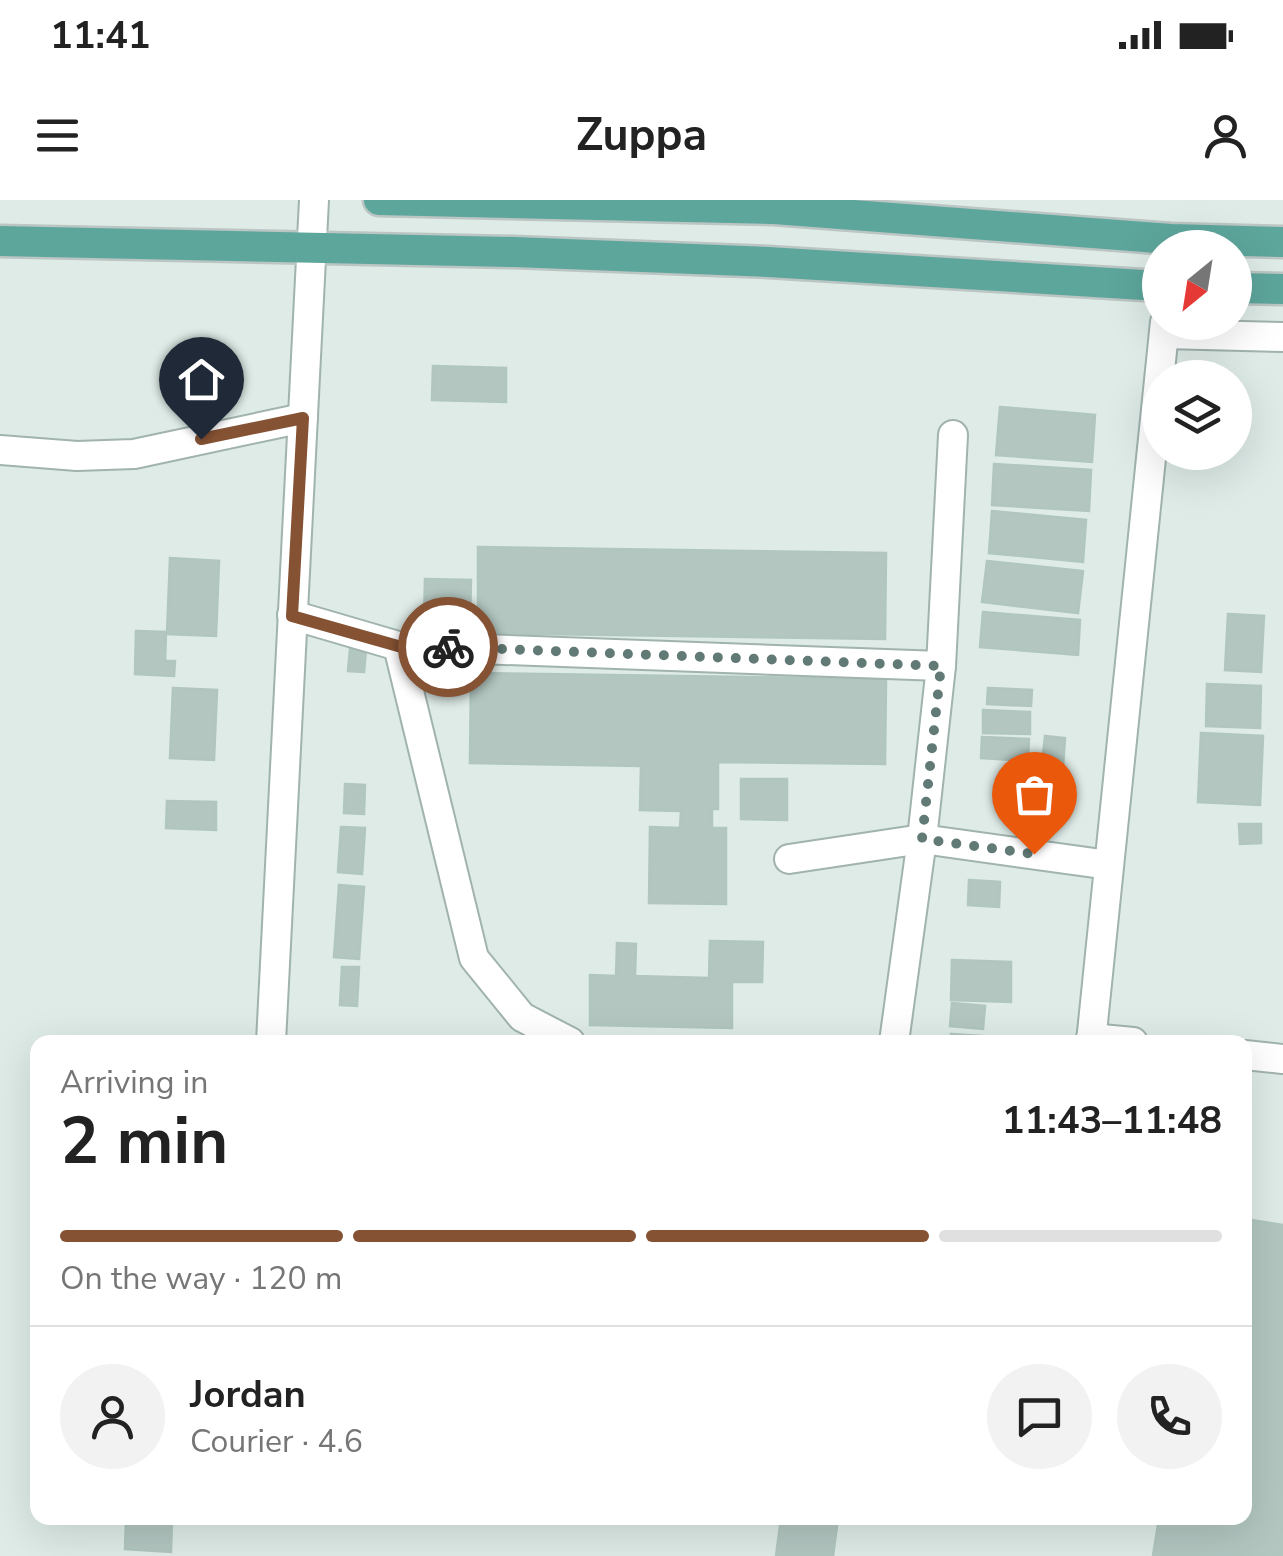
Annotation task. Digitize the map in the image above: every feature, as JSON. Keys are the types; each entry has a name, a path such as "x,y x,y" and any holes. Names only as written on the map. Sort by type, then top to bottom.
{"main road":[{"path":"380,200 774,204 1142,240"},
{"path":"0,240 768,262 1142,285"},
{"path":"1252,242 1283,242"},
{"path":"1252,288 1283,289"}],"lane":[{"path":"271,1035 314,200"},
{"path":"1252,334 1283,336"},
{"path":"1092,1035 1164,340"},
{"path":"0,450 77,456 134,454 303,418"},
{"path":"895,1035 941,666 953,434"},
{"path":"292,616 398,646 941,666"},
{"path":"398,646 474,958 522,1018 556,1035"},
{"path":"789,859 922,839 1109,865"},
{"path":"1252,1056 1283,1059"}],"building":[{"path":"433,366 506,368 506,402 432,400"},
{"path":"1000,407 1095,415 1092,462 996,455"},
{"path":"994,464 1091,470 1089,511 992,505"},
{"path":"992,511 1086,520 1083,562 989,553"},
{"path":"478,547 886,553 885,639 478,633"},
{"path":"170,558 219,561 216,636 167,634"},
{"path":"987,561 1083,571 1078,613 982,602"},
{"path":"425,579 471,580 470,620 424,619"},
{"path":"983,612 1080,620 1078,655 980,647"},
{"path":"1228,614 1264,616 1261,672 1225,670"},
{"path":"136,631 166,632 165,661 175,661 174,676 135,674"},
{"path":"350,649 366,650 364,672 348,671"},
{"path":"471,673 886,679 885,764 718,762 718,809 712,809 712,828 726,828 726,904 649,903 650,827 680,828 681,811 640,810 641,766 470,763"},
{"path":"1207,684 1261,686 1260,728 1206,726"},
{"path":"173,688 217,690 214,760 170,758"},
{"path":"988,688 1032,690 1031,706 987,704"},
{"path":"983,710 1030,712 1030,734 983,733"},
{"path":"1201,733 1263,736 1260,805 1198,802"},
{"path":"1045,736 1065,738 1063,767 1042,764"},
{"path":"982,737 1029,739 1028,761 981,758"},
{"path":"741,779 787,779 787,820 741,819"},
{"path":"345,784 365,785 364,814 344,813"},
{"path":"167,801 216,802 216,830 166,828"},
{"path":"1239,824 1261,824 1261,843 1240,844"},
{"path":"341,827 365,828 362,874 338,872"},
{"path":"969,880 1000,882 999,907 968,905"},
{"path":"339,885 364,887 359,959 334,957"},
{"path":"710,941 763,942 762,982 732,982 732,1028 590,1025 590,975 616,976 617,943 636,944 635,976 709,978"},
{"path":"952,960 1011,962 1011,1002 951,1000"},
{"path":"342,967 359,967 357,1006 340,1005"},
{"path":"952,1003 985,1006 983,1029 950,1026"},
{"path":"1252,1220 1283,1225 1283,1556 1153,1556 1158,1525 1252,1525"},
{"path":"126,1525 172,1525 171,1552 125,1549"},
{"path":"780,1525 837,1525 833,1556 776,1556"}],"way so far":[{"path":"448,647 941,666 922,839 1034,854"}],"route":[{"path":"201,439 303,418 292,616 353,630 398,646 448,647"}]}
